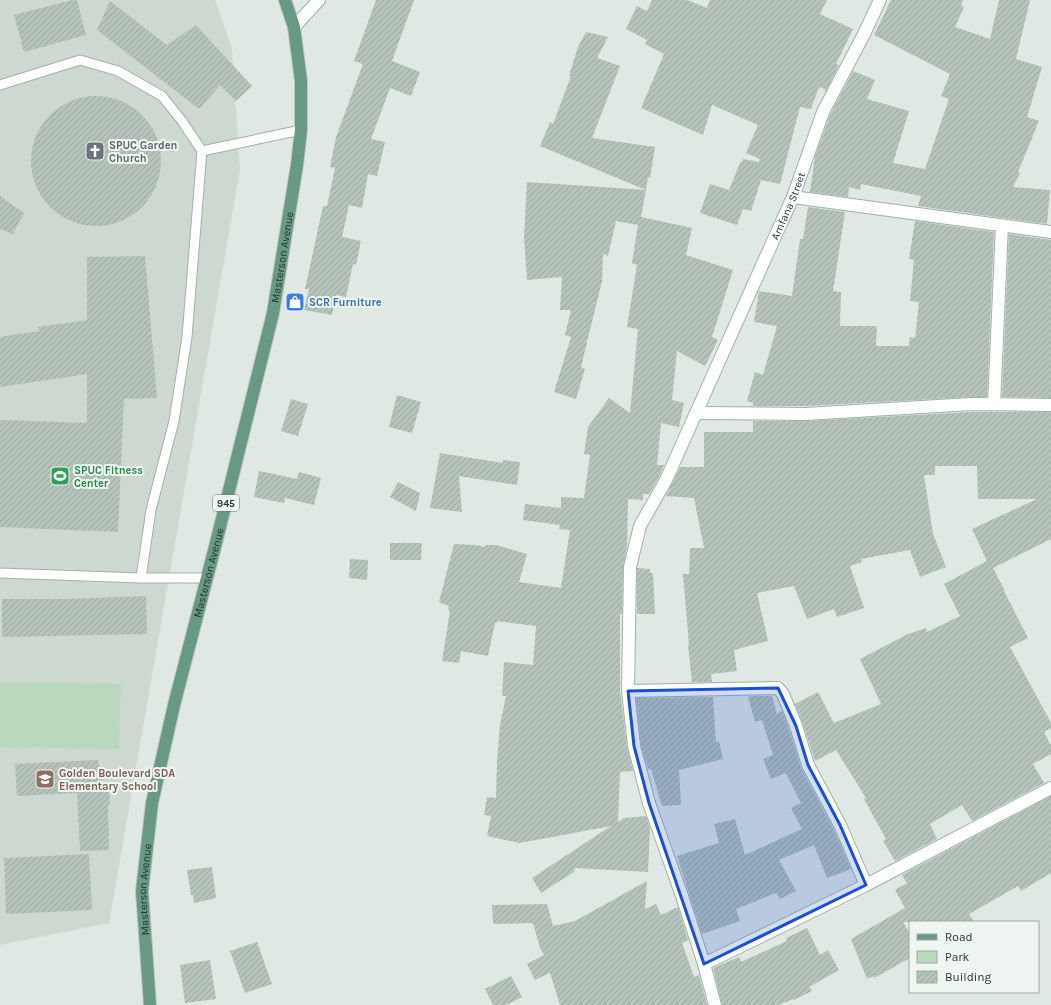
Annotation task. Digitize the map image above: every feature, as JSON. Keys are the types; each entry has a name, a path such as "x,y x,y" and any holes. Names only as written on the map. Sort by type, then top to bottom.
{"main road":[{"name":"Masterson Avenue","path":"150,1005 142,891 152,803 174,705 272,313 297,165 301,130 301,81 294,27 285,0"}],"street":[{"path":"294,27 319,0"},
{"name":"Amfana Street","path":"715,1005 704,964 682,896 649,803 634,746 628,691 630,567 640,526 666,480 793,197 823,112 880,0"},
{"path":"793,197 1051,232"},
{"path":"994,404 1002,226"},
{"path":"697,413 806,414 971,404 1051,405"},
{"path":"628,691 778,688 783,694 796,726 808,765 840,825 866,885"},
{"path":"704,964 866,885 1051,788"}],"lane":[{"path":"0,85 80,60 118,71 162,96 202,151 187,337 174,421 152,510 141,578"},
{"path":"202,151 301,130"},
{"path":"0,573 141,578 206,578"}],"highlighted area":[{"path":"778,688 796,726 808,765 840,825 866,885 704,964 649,803 634,746 628,691"}],"shaded area":[{"path":"0,0 215,0 232,49 240,169 109,923 0,945"}],"green space":[{"path":"0,682 121,684 119,749 0,747"}],"building":[{"path":"77,0 86,35 24,52 14,15"},
{"path":"376,0 414,0 392,61 420,72 411,96 390,88 371,139 385,142 377,176 368,174 362,208 349,205 342,237 361,241 356,265 353,264 346,297 336,295 332,315 304,310 309,289 305,289 323,206 327,206 335,168 330,167 336,137 363,64 354,61"},
{"path":"652,0 687,0 707,8 710,0 827,0 820,14 853,29 836,64 839,65 825,93 825,89 819,87 811,109 800,107 780,184 761,180 751,211 743,209 737,225 700,213 710,184 729,190 743,159 759,162 760,159 746,153 758,125 712,105 703,135 641,108 664,54 645,44 647,40 626,29 637,6 647,11"},
{"path":"891,0 963,0 961,6 964,7 955,27 990,39 999,0 1030,0 1016,59 1042,67 1027,117 1039,121 1018,172 1020,173 1013,187 1050,190 1047,224 918,206 921,196 861,184 860,190 849,187 848,197 810,192 815,156 830,115 853,71 875,80 867,99 909,111 893,163 925,169 949,99 941,96 950,74 874,35"},
{"path":"110,1 167,45 196,25 252,86 236,101 220,85 199,109 97,30"},
{"path":"586,32 608,37 597,58 620,66 592,138 655,147 650,178 648,177 646,190 540,146 550,122 553,124 571,76 569,76 578,47"},
{"name":"SPUC Garden Church","path":"96,96 121,101 142,115 156,136 161,161 156,186 142,207 121,221 96,226 71,221 50,207 36,186 31,161 36,136 50,115 71,101"},
{"path":"527,182 646,190 641,217 692,228 686,255 733,270 712,337 718,340 705,366 677,351 672,400 684,403 679,427 661,423 657,465 664,465 659,477 649,494 643,494 643,500 628,499 627,547 623,567 622,614 620,614 620,691 627,747 633,771 620,772 618,822 624,818 646,816 650,829 648,872 575,868 574,872 541,893 532,878 611,826 520,843 487,836 491,816 484,815 487,797 496,798 500,725 506,696 502,696 504,662 533,665 536,626 497,621 497,623 495,623 488,656 461,651 459,663 442,661 450,611 448,610 449,606 439,602 454,544 485,547 486,545 496,545 527,554 519,582 561,588 570,530 559,529 560,525 523,520 525,504 561,508 561,497 584,498 590,455 584,454 588,427 609,398 630,413 638,329 627,327 637,265 632,263 638,225 616,221 608,256 603,254 602,281 581,367 585,369 576,399 554,392 571,337 565,335 571,310 560,310 562,277 527,280 524,238"},
{"path":"0,196 24,213 13,234 0,229"},
{"path":"808,207 845,212 833,291 841,292 840,326 877,326 876,346 909,346 910,337 915,338 919,302 910,301 914,260 909,259 915,221 994,232 987,397 806,406 753,406 753,403 747,401 755,372 763,375 777,326 754,322 759,291 792,296 800,239 803,239"},
{"path":"1009,234 1051,240 1051,398 1002,397"},
{"path":"145,256 157,398 124,399 118,532 0,527 0,420 87,423 87,374 0,387 0,337 39,331 38,327 87,320 87,257"},
{"path":"397,395 421,402 412,433 389,427"},
{"path":"291,399 308,404 298,436 281,431"},
{"path":"971,412 1051,412 1051,539 993,568 1028,638 1010,647 1051,723 1051,728 1044,732 1051,746 1051,754 1033,764 1044,783 972,821 962,805 930,824 937,839 895,861 883,841 886,839 864,799 866,798 836,750 815,761 795,704 818,692 834,723 881,704 860,659 908,634 926,628 927,632 960,616 944,584 987,561 972,529 1037,499 978,499 977,466 935,466 935,475 924,475 933,534 946,567 920,577 910,550 861,559 862,562 850,566 864,608 837,617 834,609 807,619 794,586 757,593 768,641 734,650 737,671 711,674 712,682 692,682 683,574 689,574 690,548 704,548 694,498 666,496 680,467 704,467 704,432 753,432 753,421 806,421"},
{"path":"440,453 503,463 503,460 520,462 517,485 459,476 462,512 430,508"},
{"path":"259,471 297,479 299,472 321,478 314,505 285,498 284,503 254,497"},
{"path":"398,482 420,493 416,511 390,497"},
{"path":"390,543 422,543 421,560 390,560"},
{"path":"350,559 368,560 367,580 349,578"},
{"path":"637,568 650,569 650,573 653,573 655,614 637,614"},
{"path":"146,596 147,634 2,637 2,599 64,599"},
{"path":"772,696 777,714 782,711 801,768 833,828 851,869 827,878 814,845 779,860 796,891 780,899 776,893 736,909 740,921 702,934 677,856 719,843 714,824 735,819 745,855 802,829 791,808 801,803 786,773 771,779 763,759 773,755 762,720 755,722 748,697"},
{"path":"713,697 716,742 719,741 723,759 679,770 681,805 662,806 651,769 648,769 641,745 636,698"},
{"path":"98,760 103,786 109,785 109,850 80,851 77,793 17,796 15,764"},
{"path":"1051,796 1051,873 1021,891 1018,886 969,914 973,921 903,922 909,932 909,959 874,978 873,976 867,979 851,939 905,908 895,890 907,883 902,875"},
{"path":"89,854 92,910 6,914 4,858"},
{"path":"212,867 216,898 194,903 193,895 191,895 187,870"},
{"path":"647,881 645,909 656,904 661,915 678,907 688,940 682,943 694,977 699,975 707,1005 560,1005 550,973 535,980 527,964 544,955 540,948 533,923 493,924 492,905 547,904 553,926 575,921"},
{"path":"807,928 820,955 828,950 839,970 809,987 812,991 794,1000 778,1005 722,1005 713,968 739,957 741,962 787,941 786,938"},
{"path":"257,942 272,984 245,993 230,951"},
{"path":"210,960 216,999 185,1003 180,965"},
{"path":"511,976 522,997 506,1005 493,1005 485,989"}],"place":[{"name":"SPUC Garden Church","path":"95,151"},
{"name":"SCR Furniture","path":"295,302"},
{"name":"SPUC Fitness Center","path":"60,476"},
{"name":"Golden Boulevard SDA Elementary School","path":"45,779"}]}
